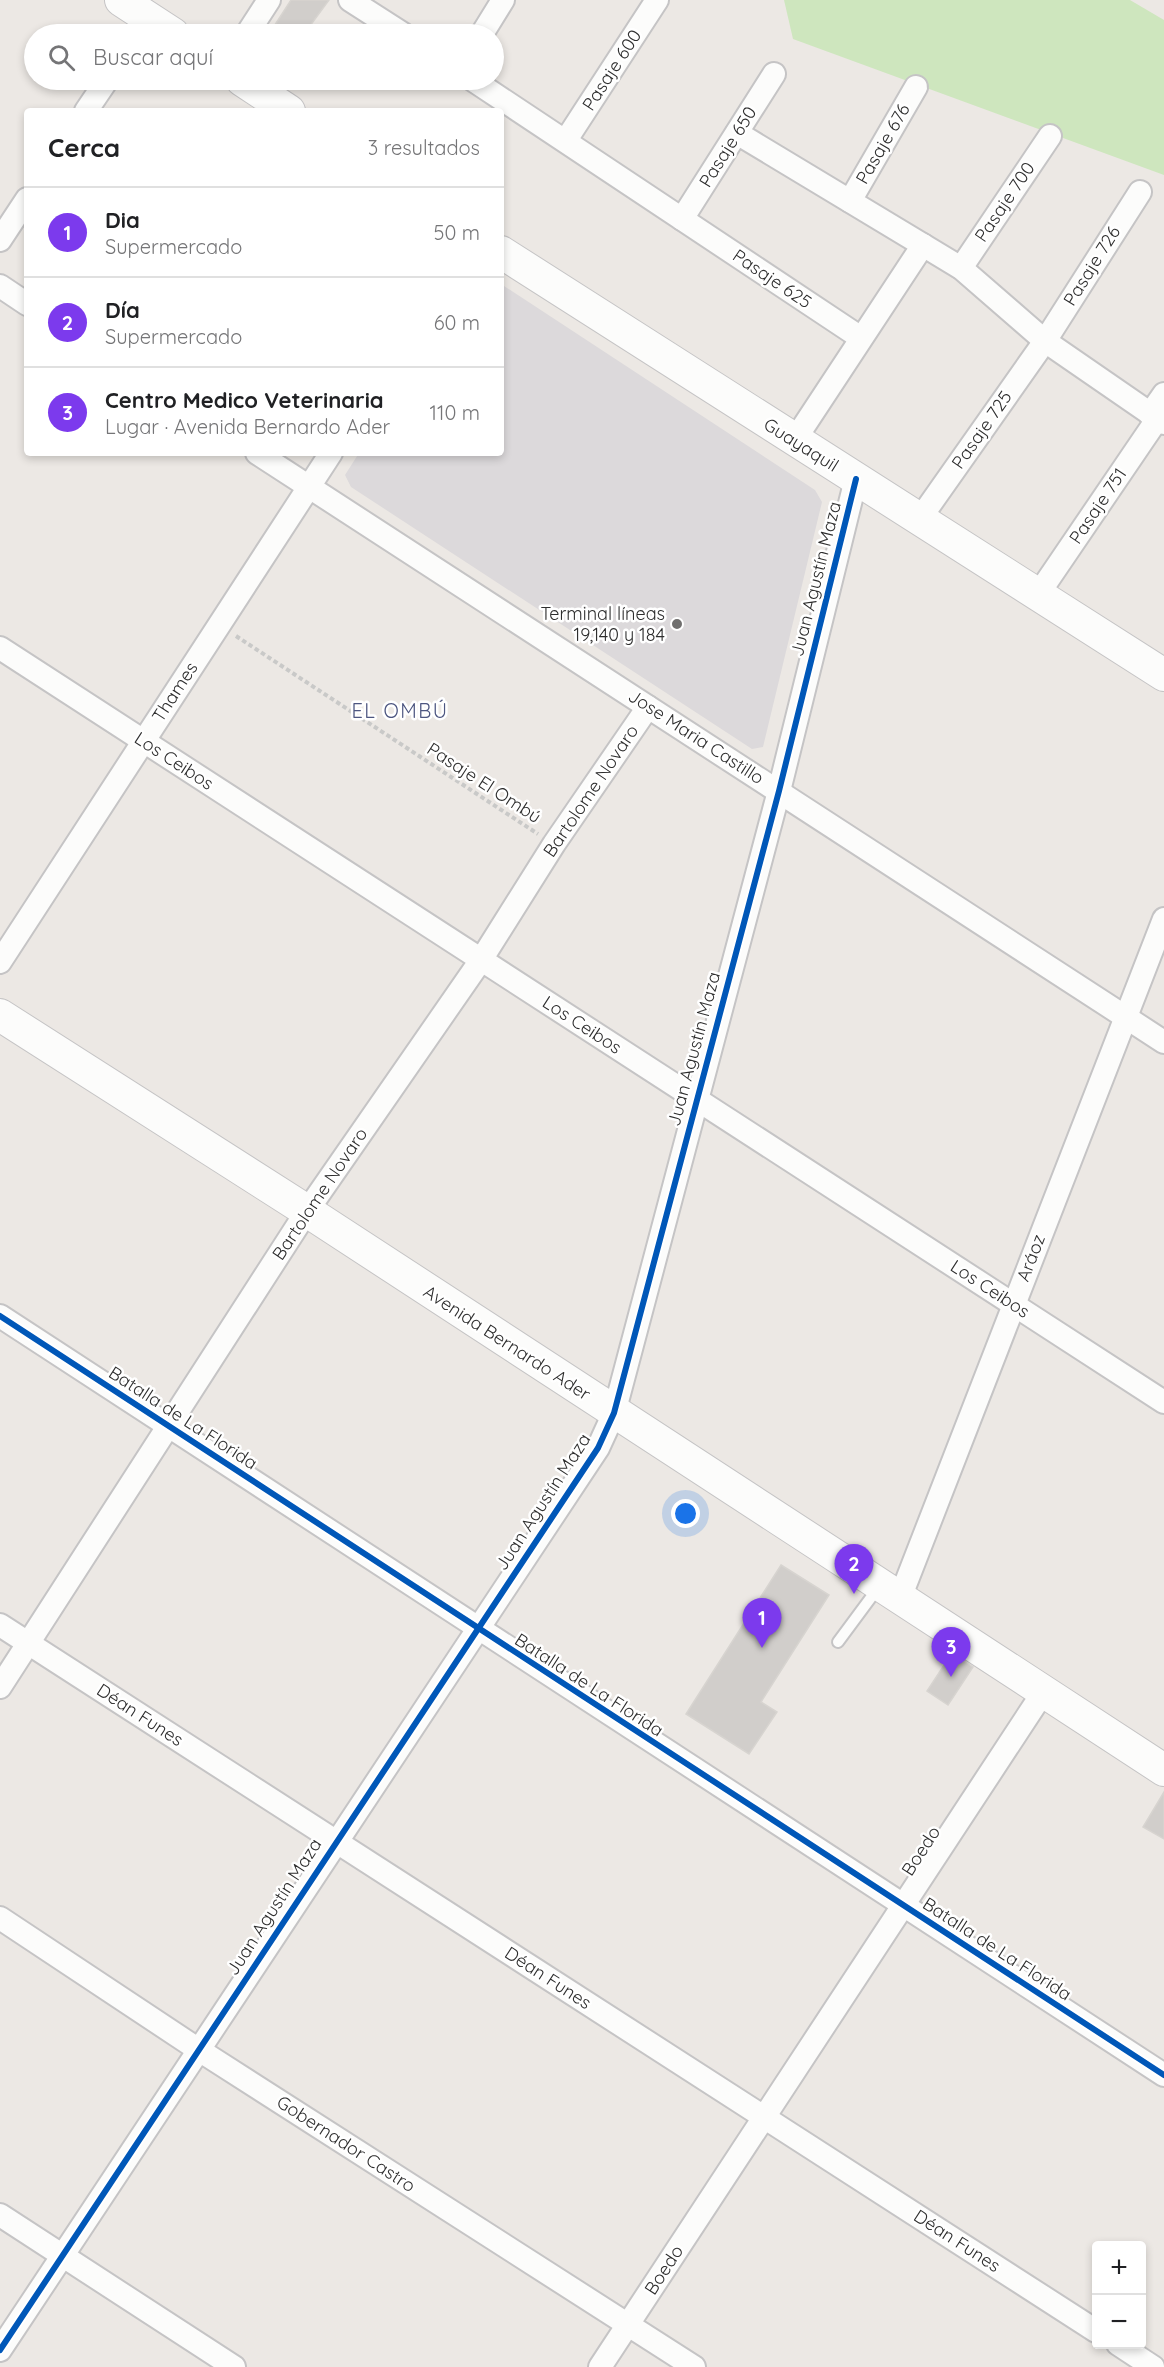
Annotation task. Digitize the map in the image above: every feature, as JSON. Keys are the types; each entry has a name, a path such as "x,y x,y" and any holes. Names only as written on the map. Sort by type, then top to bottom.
{"main road":[{"path":"121,0 147,24"},
{"path":"257,90 284,108"},
{"name":"Guayaquil","path":"504,254 919,520 1160,665"},
{"name":"Avenida Bernardo Ader","path":"0,1015 307,1211 1164,1770"}],"street":[{"path":"253,24 269,0"},
{"path":"350,0 387,24"},
{"path":"488,24 503,0"},
{"name":"Pasaje 600","path":"566,140 657,0"},
{"name":"Pasaje 650","path":"682,219 774,74"},
{"name":"Pasaje 676","path":"850,201 916,87"},
{"path":"88,108 100,90"},
{"name":"Pasaje 625","path":"488,90 861,338"},
{"path":"737,133 961,268 1045,341 1157,418"},
{"name":"Pasaje 700","path":"961,268 1050,136"},
{"name":"Pasaje 726","path":"1045,341 1140,192"},
{"path":"0,240 24,204"},
{"path":"794,441 923,245"},
{"path":"0,286 24,302"},
{"name":"Pasaje 725","path":"919,520 1045,341"},
{"name":"Pasaje 751","path":"1039,593 1157,418 1164,394"},
{"name":"Jose Maria Castillo","path":"261,456 1164,1042"},
{"name":"Thames","path":"0,962 329,456"},
{"name":"Juan Agustín Maza","path":"0,2350 598,1448 614,1413 779,791 856,479"},
{"name":"Los Ceibos","path":"0,648 1164,1402"},
{"name":"Bartolome Novaro","path":"0,1687 307,1211 482,960 554,844 648,707"},
{"name":"Aráoz","path":"890,1592 1014,1304 1164,919"},
{"name":"Batalla de La Florida","path":"0,1316 476,1629 1164,2075"},
{"name":"Déan Funes","path":"0,1625 1092,2328"},
{"name":"Boedo","path":"600,2367 1044,1691"},
{"name":"Gobernador Castro","path":"0,1917 199,2050 694,2367"},
{"path":"0,2215 234,2367"},
{"path":"1126,2349 1153,2367"}],"lane":[{"path":"838,1642 890,1592"}],"shaded area":[{"name":"Terminal líneas 19,140 y 184","path":"504,286 815,490 822,502 763,747 752,749 351,487 345,475 357,456 504,456"}],"green space":[{"path":"784,0 1130,0 1164,20 1164,175 793,39"}],"building":[{"path":"291,0 329,0 311,24 275,24"},
{"path":"781,1565 829,1595 761,1702 777,1712 749,1754 686,1714"},
{"path":"952,1653 973,1667 948,1705 927,1691"},
{"path":"1164,1792 1164,1839 1143,1827"}],"cycle path":[{"path":"0,2350 598,1448 614,1413 779,791 856,479"},
{"path":"0,1316 1164,2075"}],"place":[{"name":"Terminal líneas 19,140 y 184","path":"677,624"},
{"name":"Día","path":"854,1594"},
{"name":"Dia","path":"762,1648"},
{"name":"Centro Medico Veterinaria","path":"951,1677"}],"district":[{"name":"EL OMBÚ","path":"400,711"}]}
